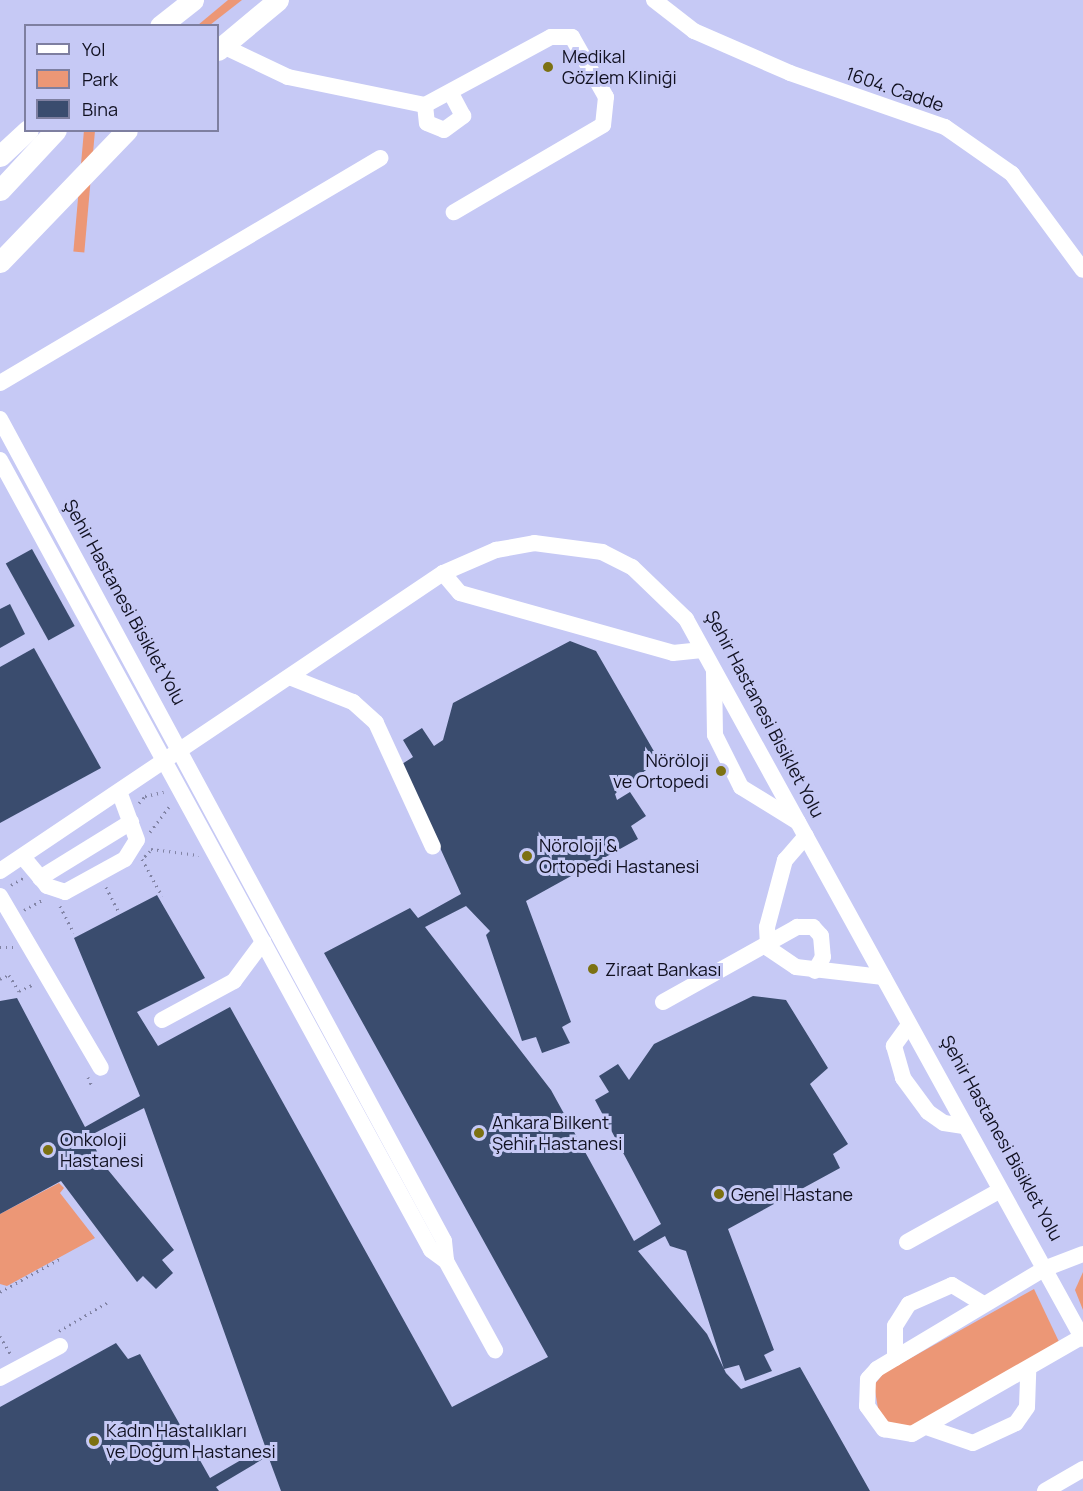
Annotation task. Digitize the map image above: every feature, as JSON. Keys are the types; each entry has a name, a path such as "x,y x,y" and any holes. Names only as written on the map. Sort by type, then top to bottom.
{"main road":[{"path":"163,24 193,0"},
{"path":"168,24 193,0"},
{"path":"220,48 278,0"},
{"path":"0,156 26,132"},
{"path":"0,190 54,132"},
{"path":"0,262 125,132"}],"street":[{"name":"1604. Cadde","path":"654,0 694,31 790,73 945,128 1012,174 1083,270"},
{"path":"220,48 288,77 425,105 564,34 579,42 608,111 595,132 454,212"},
{"path":"425,105 427,123 444,130 463,116 451,93"},
{"path":"0,383 381,158"},
{"path":"0,419 182,751 444,1241 446,1261 495,1350"},
{"path":"0,460 431,1250 446,1261"},
{"path":"0,871 120,794 165,761 292,678 443,573 496,550 534,543 602,552 660,591 702,650 999,1191 1044,1269 1083,1337 929,1428 898,1435 884,1429 867,1406 867,1379 895,1358 1044,1269 1083,1254"},
{"path":"443,573 460,593 673,653 702,650"},
{"path":"714,671 715,735 741,787 802,829"},
{"path":"292,678 353,702 376,723 433,847"},
{"path":"23,857 37,882 53,890 70,891 125,859 136,846 131,822 120,794"},
{"path":"37,882 131,822"},
{"path":"802,829 785,861 767,944 777,959 815,971 883,977"},
{"path":"3,892 101,1068"},
{"path":"663,1002 797,927 813,927 824,948 815,971"},
{"path":"162,1020 234,981 263,942"},
{"path":"909,1025 894,1046 903,1078 928,1112 944,1123 964,1126"},
{"path":"907,1242 999,1191"},
{"path":"895,1358 895,1326 909,1304 952,1285 984,1304"},
{"path":"0,1378 60,1346"},
{"path":"929,1428 973,1443 1016,1423 1027,1407 1028,1369"},
{"path":"1045,1491 1083,1469"}],"path":[{"path":"150,851 147,836 173,794 158,793"},
{"path":"132,865 150,851 204,854"},
{"path":"142,859 162,896"},
{"path":"115,881 106,887 120,914"},
{"path":"3,892 37,882 44,898 52,905 59,905"},
{"path":"15,904 24,912 44,898"},
{"path":"0,979 9,975 19,992 38,982"},
{"path":"0,1293 61,1258"},
{"path":"0,1336 12,1357"}],"green space":[{"path":"228,0 242,0 211,24 199,24"},
{"path":"84,132 95,132 84,252 73,252"},
{"path":"59,1183 64,1188 60,1193 95,1238 7,1286 0,1284 0,1214"},
{"path":"1083,1272 1083,1310 1075,1290"},
{"path":"1034,1289 1061,1346 911,1430 895,1428 879,1414 874,1385 884,1373"}],"building":[{"path":"32,549 75,626 48,641 6,564"},
{"path":"10,604 25,634 0,648 0,609"},
{"path":"570,641 596,651 659,760 615,794 617,800 630,792 646,816 631,826 638,839 526,901 571,1022 562,1027 570,1043 542,1053 536,1037 522,1041 486,935 490,931 466,906 425,927 551,1090 634,1241 661,1224 595,1100 609,1092 599,1076 618,1064 629,1080 654,1044 753,996 786,1000 828,1068 810,1084 848,1144 833,1154 840,1168 728,1229 774,1350 764,1355 772,1371 745,1381 739,1365 724,1369 741,1389 800,1367 870,1491 281,1491 268,1456 216,1487 219,1491 0,1491 0,1407 116,1343 128,1359 140,1354 210,1478 265,1446 144,1108 89,1136 104,1165 174,1250 162,1260 173,1273 156,1289 143,1276 137,1282 61,1181 0,1214 0,1001 17,998 85,1127 140,1096 74,938 157,895 205,978 137,1012 158,1046 230,1007 452,1407 548,1357 324,953 410,908 418,918 461,894 402,764 413,757 403,740 422,728 434,746 443,740 453,703","holes":["665,1236 670,1246 686,1251 724,1369 707,1334 638,1251"]},
{"path":"34,648 101,768 0,823 0,667"}],"place":[{"name":"Medikal Gözlem Kliniği","path":"548,67"},
{"name":"Nöröloji ve Ortopedi","path":"721,771"},
{"name":"Nöroloji & Ortopedi Hastanesi","path":"527,856"},
{"name":"Ziraat Bankası","path":"593,969"},
{"name":"Ankara Bilkent Şehir Hastanesi","path":"479,1133"},
{"name":"Onkoloji Hastanesi","path":"48,1150"},
{"name":"Genel Hastane","path":"719,1194"},
{"name":"Kadın Hastalıkları ve Doğum Hastanesi","path":"94,1441"}]}
